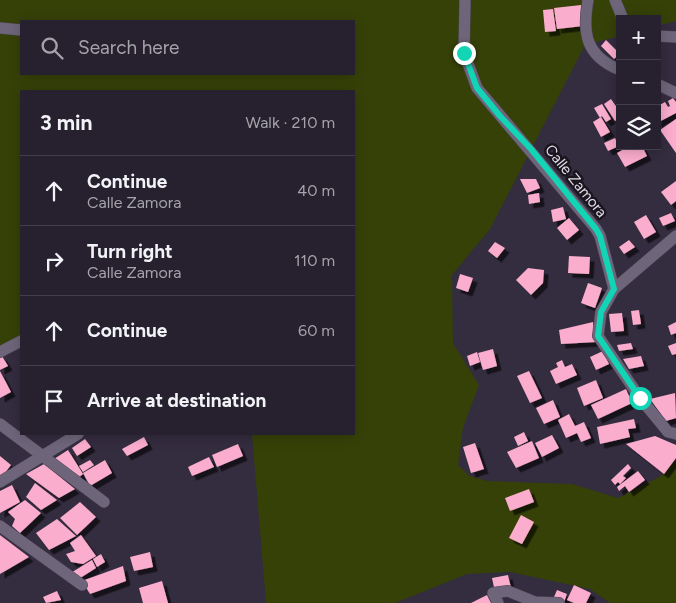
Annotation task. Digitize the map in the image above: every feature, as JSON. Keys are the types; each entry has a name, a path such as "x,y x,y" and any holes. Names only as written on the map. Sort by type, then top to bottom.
{"street":[{"name":"Calle Zamora","path":"465,0 464,53 477,88 531,149 600,236 614,289"},
{"path":"588,0 586,36 596,57 616,68"},
{"path":"615,0 621,15"},
{"path":"0,28 20,30"},
{"path":"661,36 676,37"},
{"path":"661,86 676,93"},
{"path":"676,236 614,289 601,312 598,336 640,398 668,432 676,434"},
{"path":"0,352 20,342"},
{"path":"0,424 104,502"},
{"path":"0,482 76,435"},
{"path":"0,526 82,585"},
{"path":"498,603 493,593 508,591 535,602 558,603"}],"green space":[{"path":"0,0 676,0 676,21 661,25 661,15 616,15 616,37 585,45 490,229 452,275 453,343 479,385 463,428 458,465 470,476 487,481 572,484 618,498 661,476 676,459 676,603 610,603 590,589 510,572 467,574 395,603 266,603 252,435 355,435 355,90 20,90 20,338 0,347"}],"building":[{"path":"581,5 583,26 557,29 554,8"},
{"path":"553,9 556,31 545,32 543,10"},
{"path":"606,40 616,50 616,57 614,59 601,46"},
{"path":"673,98 676,102 676,113 661,121 661,104 665,102 668,107 670,106 668,101"},
{"path":"611,99 616,106 616,120 615,121 604,104"},
{"path":"602,104 611,119 606,122 602,116 600,118 594,108"},
{"path":"601,117 610,132 601,137 593,122"},
{"path":"676,119 676,153 661,131 661,129"},
{"path":"615,138 616,147 608,151 604,143"},
{"path":"623,150 644,150 647,156 625,167 617,153"},
{"path":"520,179 536,179 540,188 527,193"},
{"path":"676,181 676,201 671,205 661,192"},
{"path":"539,193 540,202 529,204 528,195"},
{"path":"563,207 566,219 553,222 551,210"},
{"path":"671,213 675,221 663,226 659,218"},
{"path":"646,215 656,232 644,239 634,222"},
{"path":"569,218 579,230 567,240 557,228"},
{"path":"629,240 635,247 624,254 619,247"},
{"path":"495,242 505,248 497,258 488,251"},
{"path":"569,256 590,257 589,274 568,273"},
{"path":"528,268 544,270 543,283 531,295 516,280"},
{"path":"460,274 473,278 468,292 456,288"},
{"path":"588,283 602,288 595,308 581,303"},
{"path":"639,310 641,324 633,325 631,311"},
{"path":"622,313 624,331 611,332 609,314"},
{"path":"593,322 596,342 561,344 559,330"},
{"path":"676,322 676,333 671,335 668,326"},
{"path":"631,343 633,349 619,351 617,345"},
{"path":"676,343 676,354 672,355 668,346"},
{"path":"493,349 497,366 483,370 478,353"},
{"path":"603,351 609,364 596,370 590,357"},
{"path":"477,352 480,362 470,366 467,356"},
{"path":"2,356 8,366 0,370 0,358"},
{"path":"641,356 644,366 629,369 623,359"},
{"path":"562,360 565,367 572,364 577,375 556,384 550,371 558,367 556,363"},
{"path":"0,371 11,392 0,398"},
{"path":"529,371 542,398 530,403 517,376"},
{"path":"596,380 603,398 584,406 577,388"},
{"path":"626,389 632,403 598,419 591,405"},
{"path":"675,393 676,418 666,421 650,399"},
{"path":"553,400 560,417 544,424 536,408"},
{"path":"569,414 575,426 584,422 591,438 581,442 577,433 566,438 558,420"},
{"path":"634,419 636,428 628,429 630,437 600,444 597,427"},
{"path":"524,432 528,441 518,446 514,437"},
{"path":"552,435 559,448 542,457 535,443"},
{"path":"655,436 676,445 676,458 664,474 626,444"},
{"path":"144,437 148,445 127,456 122,449"},
{"path":"85,439 91,447 77,456 72,448"},
{"path":"532,441 539,458 516,468 507,452"},
{"path":"475,443 484,469 471,473 463,447"},
{"path":"238,444 243,456 217,467 212,455"},
{"path":"68,450 83,474 78,478 54,459"},
{"path":"0,456 11,465 1,478 0,476"},
{"path":"209,457 214,467 192,476 188,467"},
{"path":"90,460 94,465 83,472 79,466"},
{"path":"105,460 112,473 90,486 83,473"},
{"path":"44,464 75,489 59,498 26,474"},
{"path":"628,464 631,468 623,476 626,478 620,484 618,482 615,485 611,480"},
{"path":"638,471 645,480 629,492 625,486 619,491 617,487"},
{"path":"35,483 57,500 41,510 26,497"},
{"path":"12,485 20,502 0,513 0,491"},
{"path":"529,489 534,502 510,511 505,498"},
{"path":"25,500 41,513 20,533 12,526 15,519 8,512"},
{"path":"80,502 96,517 77,535 60,518"},
{"path":"521,515 534,522 522,544 509,538"},
{"path":"57,519 76,536 49,550 36,533"},
{"path":"0,535 29,557 0,574"},
{"path":"81,535 96,556 83,564 71,562 66,554 75,551 70,543"},
{"path":"150,552 153,567 134,571 130,557"},
{"path":"101,554 105,562 97,567 93,559"},
{"path":"92,560 96,568 77,580 69,574"},
{"path":"123,566 126,581 90,594 82,581"},
{"path":"508,575 511,588 495,592 492,578"},
{"path":"162,581 168,603 143,603 139,588"},
{"path":"574,585 591,593 586,603 574,603 567,600"},
{"path":"557,590 567,594 564,602 554,597"},
{"path":"57,591 61,600 46,603 43,597"},
{"path":"487,595 491,603 471,603"}],"route":[{"path":"464,53 477,88 531,149 600,236 614,289 601,312 598,336 640,398"}]}
